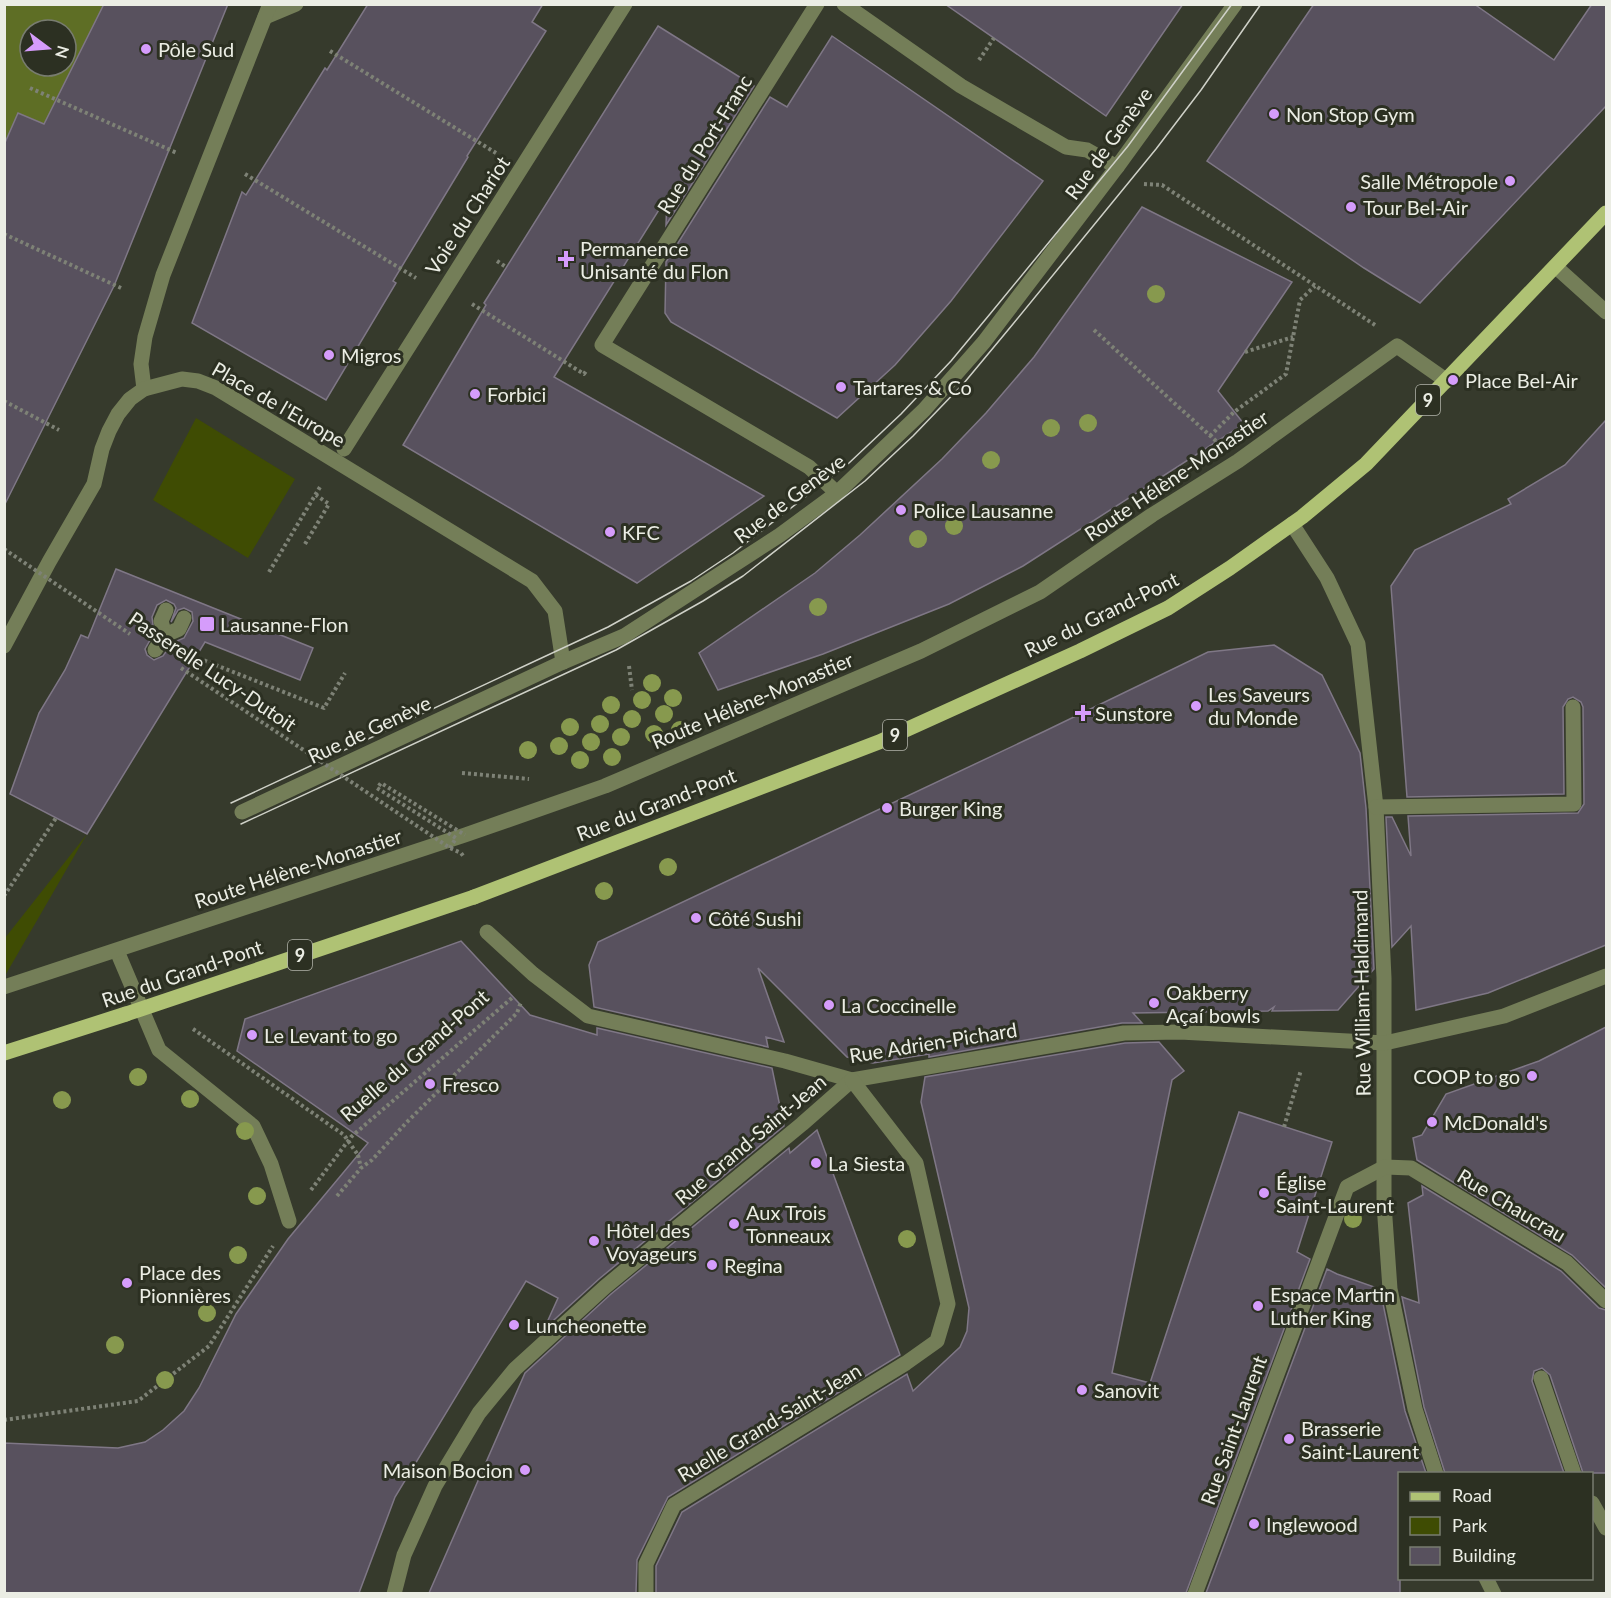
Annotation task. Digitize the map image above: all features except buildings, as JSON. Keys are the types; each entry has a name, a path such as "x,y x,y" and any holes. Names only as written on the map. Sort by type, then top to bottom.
{"main road":[{"name":"9","path":"1292,524 1366,464 1606,213"},
{"name":"Rue du Grand-Pont","path":"4,1053 147,1008 474,897 879,742 1168,609 1292,524"}],"street":[{"path":"144,389 141,364 145,338 163,275 267,11 296,4"},
{"name":"Voie du Chariot","path":"344,449 625,4"},
{"name":"Rue du Port-Franc","path":"602,345 817,4"},
{"path":"844,4 961,86 1066,147 1087,150 1117,167"},
{"name":"Rue de Genève","path":"242,812 563,662 624,636 780,535 837,493 924,410 984,342 1117,167 1235,4"},
{"path":"1556,267 1606,312"},
{"path":"602,345 809,467 837,493"},
{"name":"Route Hélène-Monastier","path":"4,987 465,835 605,786 921,651 1040,592 1152,515 1238,461 1397,346 1447,381"},
{"name":"Place de l'Europe","path":"4,646 94,484 102,449 118,414 130,399 144,389 182,379 198,381 216,388 532,581 555,611 563,662"},
{"name":"Rue William-Haldimand","path":"1292,524 1326,578 1358,644 1376,807 1384,978 1384,1204 1390,1289 1415,1409 1436,1472"},
{"path":"165,610 161,621 165,635"},
{"path":"155,650 165,635 179,629 184,618"},
{"path":"1376,807 1574,804 1573,707"},
{"name":"Rue Adrien-Pichard","path":"487,932 533,974 588,1016 785,1061 852,1080 1125,1033 1180,1032 1385,1043"},
{"path":"117,951 159,1050 253,1126 272,1164 289,1221"},
{"path":"1385,1043 1504,1016 1606,976"},
{"name":"Ruelle Grand-Saint-Jean","path":"646,1593 646,1564 674,1505 906,1364 937,1341 948,1304 915,1163 852,1080"},
{"name":"Rue Grand-Saint-Jean","path":"394,1593 404,1555 435,1486 479,1413 515,1369 604,1287 852,1080"},
{"name":"Rue Chaucrau","path":"1385,1167 1411,1168 1567,1263 1606,1301"},
{"name":"Rue Saint-Laurent","path":"1195,1593 1347,1187 1385,1167"},
{"path":"1541,1378 1574,1472"},
{"path":"1593,1505 1606,1528"}],"path":[{"path":"981,57 994,38"},
{"path":"330,51 522,169"},
{"path":"30,88 177,153"},
{"path":"245,174 584,374 602,345"},
{"path":"1144,184 1162,185 1377,327"},
{"path":"4,234 121,288"},
{"path":"1210,436 1234,412 1286,374 1300,300 1315,286"},
{"path":"1094,330 1238,461"},
{"path":"1245,352 1293,337"},
{"path":"4,401 58,429"},
{"path":"268,572 324,481"},
{"path":"305,544 329,504 316,495"},
{"name":"Passerelle Lucy-Dutoit","path":"4,549 464,857"},
{"path":"192,656 324,708 345,673"},
{"path":"462,773 530,779"},
{"path":"450,848 456,838 377,789 381,783 465,835"},
{"path":"4,896 56,818"},
{"name":"Ruelle du Grand-Pont","path":"325,1170 351,1137 522,988 533,974"},
{"path":"337,1196 361,1168 372,1160 517,1013"},
{"path":"193,1029 344,1135 358,1155 361,1168"},
{"path":"1284,1127 1300,1075"},
{"path":"4,1420 138,1401 208,1346 289,1221"}],"green space":[{"path":"5,5 104,5 78,57 78,18 18,18 18,78 67,78 44,124 18,113 5,145"},
{"path":"196,418 295,479 248,558 153,500"},
{"path":"87,834 6,974 5,975 5,938"}],"tram line":[{"path":"231,803 608,627 691,581 733,553 849,463 901,414 951,361 1128,146 1232,4"},
{"path":"241,824 616,650 743,576 865,481 964,383 1013,324 1156,149 1201,90 1261,4"}],"place":[{"name":"Pôle Sud","path":"146,49"},
{"name":"Non Stop Gym","path":"1274,114"},
{"name":"Salle Métropole","path":"1510,181"},
{"name":"Tour Bel-Air","path":"1351,207"},
{"name":"Permanence Unisanté du Flon","path":"566,259"},
{"name":"Migros","path":"329,355"},
{"name":"Place Bel-Air","path":"1453,380"},
{"name":"Tartares & Co","path":"841,387"},
{"name":"Forbici","path":"475,394"},
{"name":"Police Lausanne","path":"901,510"},
{"name":"KFC","path":"610,532"},
{"name":"Lausanne-Flon","path":"207,624"},
{"name":"Les Saveurs du Monde","path":"1196,706"},
{"name":"Sunstore","path":"1083,713"},
{"name":"Burger King","path":"887,808"},
{"name":"Côté Sushi","path":"696,918"},
{"name":"Oakberry Açaí bowls","path":"1154,1003"},
{"name":"La Coccinelle","path":"829,1005"},
{"name":"Le Levant to go","path":"252,1035"},
{"name":"COOP to go","path":"1532,1076"},
{"name":"Fresco","path":"430,1084"},
{"name":"McDonald's","path":"1432,1122"},
{"name":"La Siesta","path":"816,1163"},
{"name":"Église Saint-Laurent","path":"1264,1193"},
{"name":"Aux Trois Tonneaux","path":"734,1224"},
{"name":"Hôtel des Voyageurs","path":"594,1241"},
{"name":"Regina","path":"712,1265"},
{"name":"Place des Pionnières","path":"127,1283"},
{"name":"Espace Martin Luther King","path":"1258,1306"},
{"name":"Luncheonette","path":"514,1325"},
{"name":"Sanovit","path":"1082,1390"},
{"name":"Brasserie Saint-Laurent","path":"1289,1439"},
{"name":"Maison Bocion","path":"525,1470"},
{"name":"Inglewood","path":"1254,1524"}]}
